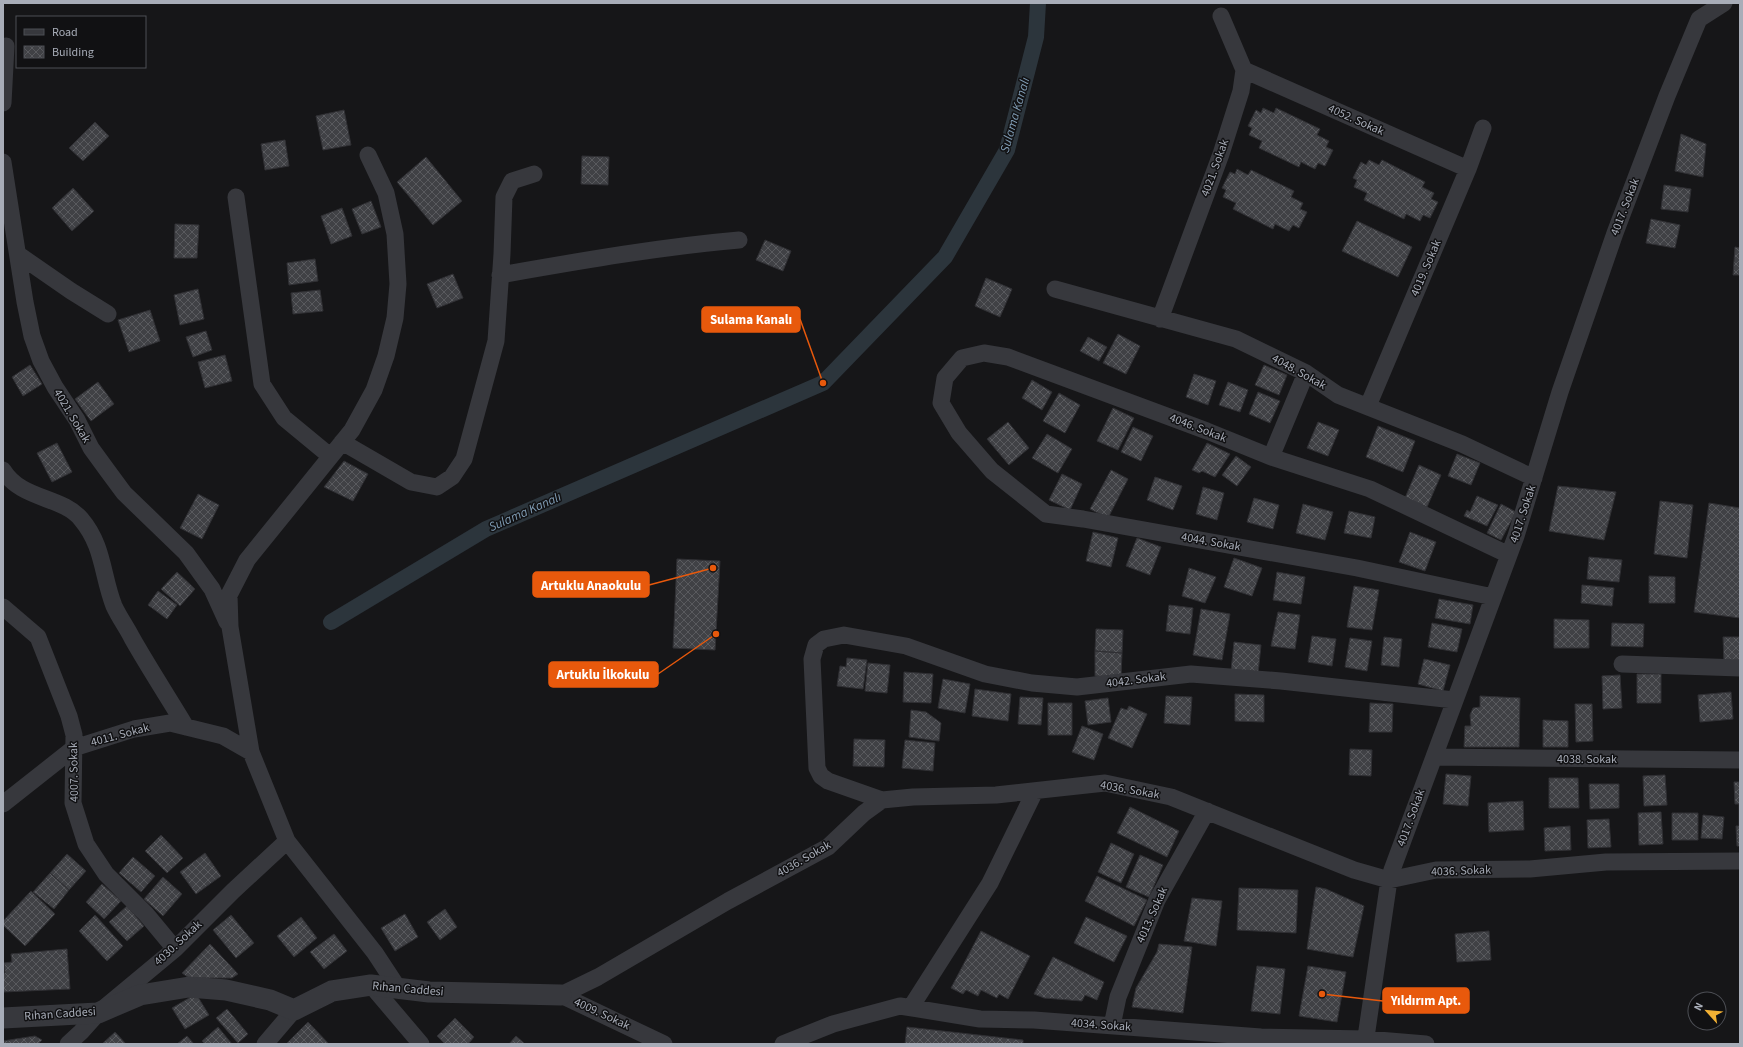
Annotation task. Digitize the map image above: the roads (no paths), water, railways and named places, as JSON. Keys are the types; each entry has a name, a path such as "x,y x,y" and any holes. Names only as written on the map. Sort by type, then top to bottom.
{"street":[{"name":"4017. Sokak","path":"1366,1041 1389,880 1454,700 1509,556 1560,392 1607,256 1667,96 1699,19 1724,3"},
{"name":"4021. Sokak","path":"1160,319 1221,154 1242,91 1244,70 1222,16"},
{"path":"3,103 6,46"},
{"name":"4052. Sokak","path":"1244,70 1468,169"},
{"name":"4019. Sokak","path":"1368,406 1468,169 1483,128"},
{"path":"368,155 386,193 395,234 398,284 395,318 386,356 374,390 352,430 247,560 229,595 230,627 251,752 287,841 375,953 398,988"},
{"name":"4021. Sokak","path":"3,162 32,336 41,361 55,387 77,420 91,448 124,493 186,553 212,589 230,627"},
{"path":"342,442 411,482 437,487 452,476 464,459 496,341 504,197 512,181 534,174"},
{"path":"236,197 262,384 284,418 330,456"},
{"path":"500,275 603,256 693,244 739,240"},
{"path":"19,256 108,314"},
{"name":"4048. Sokak","path":"1055,289 1236,339 1306,373 1338,395 1462,444 1534,478"},
{"name":"4046. Sokak","path":"958,433 941,403 945,378 962,358 984,353 1008,357 1207,430 1271,457 1370,489 1509,556"},
{"path":"1271,457 1306,373"},
{"name":"4044. Sokak","path":"958,433 992,471 1046,514 1313,560 1493,597"},
{"path":"3,470 7,477 30,493 63,506 80,518 92,534 100,553 114,606 146,663 186,727"},
{"name":"4007. Sokak","path":"3,607 38,637 69,716 74,735 74,803 86,844 106,874 146,914 175,949"},
{"name":"4042. Sokak","path":"882,800 828,781 821,776 817,768 812,659 816,645 824,639 844,635 906,646 984,674 1032,683 1077,687 1191,674 1281,681 1454,700"},
{"path":"1622,664 1740,668"},
{"name":"4011. Sokak","path":"3,804 74,748 134,729 170,722 223,736 251,752"},
{"name":"4038. Sokak","path":"1434,757 1740,760"},
{"name":"4036. Sokak","path":"561,995 598,977 728,901 828,847 864,813 882,800 913,797 996,795 1105,783 1171,797 1354,870 1389,880 1436,870 1530,869 1606,862 1740,861"},
{"path":"912,1007 990,883 1036,791"},
{"name":"4013. Sokak","path":"1112,1026 1118,997 1157,900 1207,811"},
{"name":"4030. Sokak","path":"68,1044 98,1013 175,949 233,891 287,841"},
{"path":"371,985 421,1044"},
{"name":"Rıhan Caddesi","path":"3,1018 98,1013 140,995 189,987 226,990 270,1000 294,1010 332,991 371,985 429,992 561,995"},
{"name":"4009. Sokak","path":"561,995 664,1044"},
{"name":"4034. Sokak","path":"783,1044 833,1024 900,1006 980,1019 1034,1020 1260,1040 1366,1041 1426,1044"},
{"path":"265,1044 294,1010"}],"waterway":[{"name":"Sulama Kanalı","path":"331,622 486,529 823,383 945,257 1007,150 1036,37 1038,3"}],"place":[{"name":"Sulama Kanalı","path":"823,383"},
{"name":"Artuklu Anaokulu","path":"713,568"},
{"name":"Artuklu İlkokulu","path":"716,634"},
{"name":"Yıldırım Apt.","path":"1322,994"}]}
